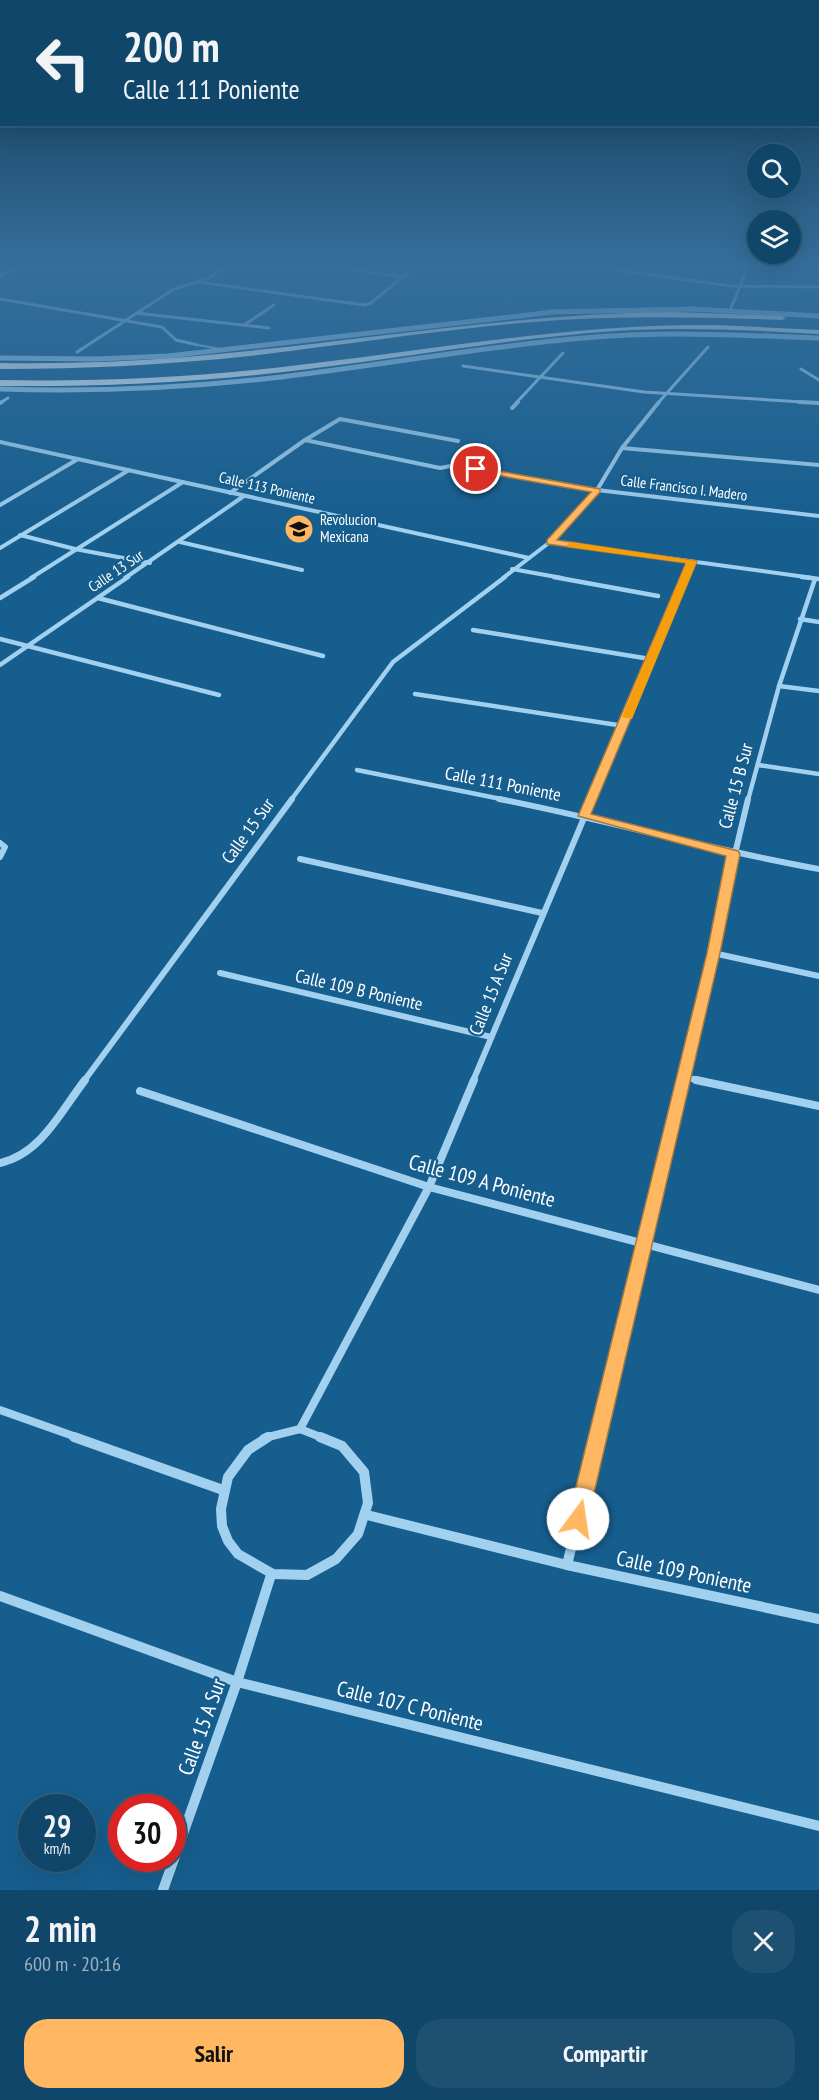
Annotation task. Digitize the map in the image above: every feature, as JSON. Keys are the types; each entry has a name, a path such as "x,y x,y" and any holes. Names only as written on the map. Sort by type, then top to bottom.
{"highway":[{"path":"0,366 123,365 189,361 252,353"},
{"path":"0,382 121,382 263,372 412,353"}],"street":[{"path":"69,359 76,353"},
{"path":"0,358 69,359 196,353"},
{"path":"0,389 170,388 273,378 461,353"},
{"path":"512,408 563,353"},
{"name":"Calle 15 Sur","path":"0,1163 14,1160 36,1146 393,662 550,542 597,490 622,448 665,394 702,353"},
{"path":"463,366 665,394 819,403"},
{"path":"801,369 819,380"},
{"path":"0,404 8,398"},
{"path":"230,493 305,440 340,419 458,441"},
{"path":"305,440 440,468 456,465 469,452"},
{"name":"Calle 113 Poniente","path":"0,442 529,558"},
{"path":"622,448 819,465"},
{"path":"0,505 79,459"},
{"name":"Calle Francisco I. Madero","path":"476,469 597,490 819,516"},
{"path":"0,548 129,470"},
{"path":"0,598 183,482"},
{"name":"Calle 13 Sur","path":"0,665 151,563 244,496"},
{"path":"20,535 75,549 151,563"},
{"path":"180,542 302,570"},
{"path":"550,542 817,579"},
{"name":"Calle 15 A Sur","path":"300,1430 429,1187 542,913 624,726 692,561"},
{"path":"512,569 658,596"},
{"name":"Calle 15 B Sur","path":"567,1565 646,1243 682,1077 714,953 733,854 779,686 800,619 817,579"},
{"path":"98,598 323,656"},
{"path":"800,619 819,622"},
{"path":"473,630 650,659"},
{"path":"0,639 219,695"},
{"path":"779,686 819,691"},
{"path":"415,694 624,726"},
{"path":"758,765 819,774"},
{"name":"Calle 111 Poniente","path":"357,770 584,816 733,854 819,869"},
{"path":"0,843 4,847 0,857"},
{"path":"300,859 542,913"},
{"path":"714,953 819,976"},
{"name":"Calle 109 B Poniente","path":"220,973 491,1037"},
{"path":"682,1077 819,1106"},
{"name":"Calle 109 A Poniente","path":"140,1091 429,1187 819,1290"},
{"path":"0,1410 223,1490"},
{"path":"300,1430 325,1434 345,1446 360,1465 369,1489 367,1515 358,1538 342,1557 321,1570 296,1576 271,1575 251,1565 235,1551 225,1533 221,1511 223,1490 231,1470 244,1453 261,1440 280,1432 300,1430"},
{"name":"Calle 109 Poniente","path":"367,1515 567,1565 819,1619"},
{"name":"Calle 15 A Sur","path":"163,1890 237,1682 271,1575"},
{"name":"Calle 107 C Poniente","path":"0,1596 237,1682 819,1826"}],"slow traffic":[{"path":"571,545 692,561 628,717"}],"place":[{"name":"Revolucion Mexicana","path":"299,529"}],"route":[{"path":"476,469 597,490 550,542 692,561 584,816 733,854 714,953 682,1077 646,1243 578,1519"}]}
